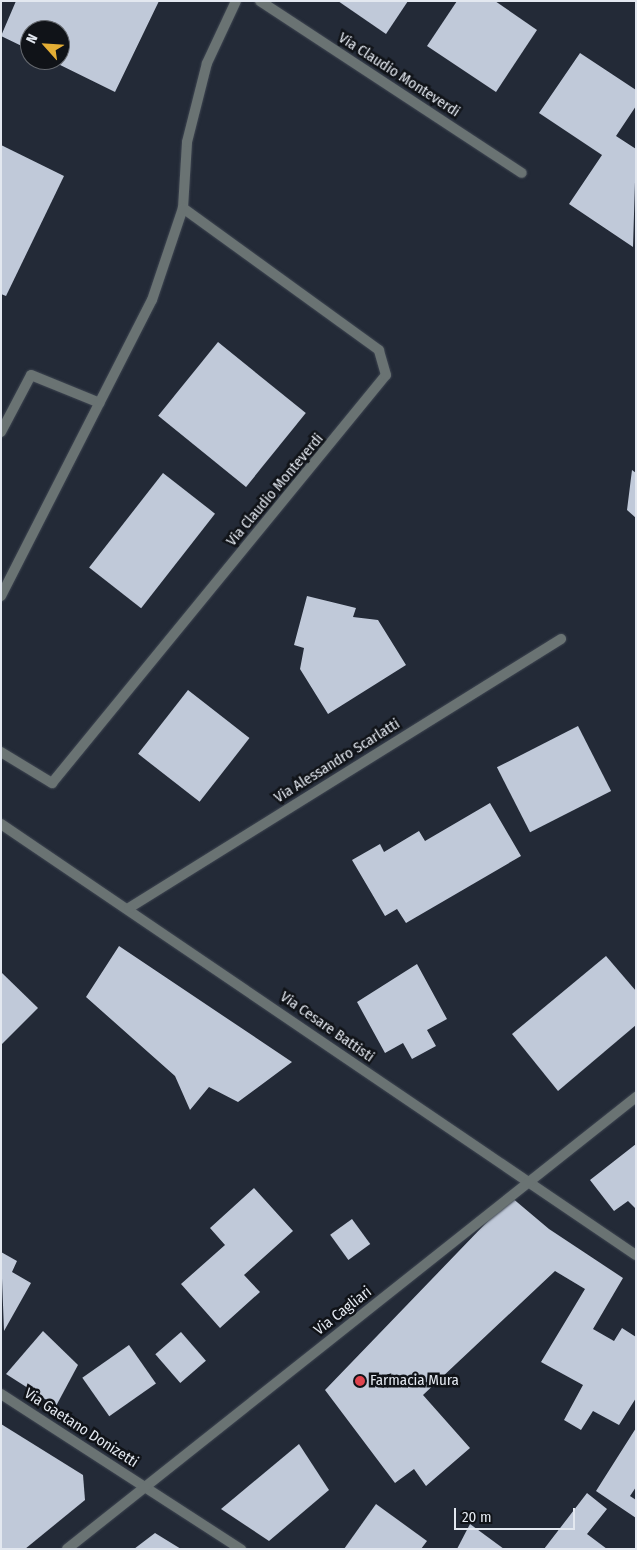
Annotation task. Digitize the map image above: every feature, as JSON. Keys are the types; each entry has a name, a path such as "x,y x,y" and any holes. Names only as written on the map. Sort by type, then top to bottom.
{"street":[{"path":"1,596 4,583 152,300 183,208 187,142 208,63 236,1"},
{"name":"Via Claudio Monteverdi","path":"260,1 522,173"},
{"name":"Via Claudio Monteverdi","path":"1,752 52,783 386,374 379,350 183,208"},
{"path":"1,432 31,374 100,402"},
{"name":"Via Alessandro Scarlatti","path":"129,908 561,640"},
{"name":"Via Cesare Battisti","path":"1,824 129,908 527,1184 636,1255"},
{"name":"Via Cagliari","path":"68,1549 636,1097"},
{"name":"Via Gaetano Donizetti","path":"1,1394 241,1549"}],"building":[{"path":"16,1 159,1 115,92 70,70 70,20 20,20 20,45 1,36"},
{"path":"338,1 408,1 386,34"},
{"path":"457,1 495,1 537,30 496,92 427,46"},
{"path":"580,53 636,90 636,106 616,136 636,149 633,247 569,204 602,155 539,113"},
{"path":"1,145 64,176 6,296 1,294"},
{"path":"218,342 306,413 246,487 158,416"},
{"path":"632,470 636,473 636,518 627,510"},
{"path":"163,473 215,514 141,608 89,568"},
{"path":"307,596 356,608 353,617 378,620 406,665 328,714 300,669 304,648 294,645"},
{"path":"188,690 249,738 200,802 138,754"},
{"path":"578,726 611,791 530,832 497,767"},
{"path":"490,803 521,856 406,923 397,909 385,916 352,860 380,844 384,852 419,831 425,841"},
{"path":"119,946 292,1062 238,1102 209,1087 190,1110 175,1076 86,997"},
{"path":"606,956 636,991 636,1025 558,1091 512,1034"},
{"path":"417,964 447,1019 427,1030 436,1046 412,1059 403,1043 385,1053 357,1002"},
{"path":"1,972 38,1008 1,1045"},
{"path":"636,1144 636,1209 628,1201 614,1211 590,1180"},
{"path":"254,1188 293,1231 244,1275 260,1292 220,1328 181,1284 225,1245 210,1228"},
{"path":"511,1197 549,1229 623,1278 593,1329 614,1341 622,1328 636,1337 636,1398 619,1425 593,1411 581,1430 564,1420 583,1385 541,1362 585,1289 555,1271 423,1395 470,1448 426,1486 414,1469 395,1483 325,1390"},
{"path":"352,1219 370,1244 348,1260 330,1235"},
{"path":"1,1252 17,1261 12,1272 31,1283 4,1331"},
{"path":"43,1331 78,1365 56,1406 6,1374"},
{"path":"181,1332 206,1361 180,1383 155,1354"},
{"path":"129,1345 156,1384 109,1416 82,1378"},
{"path":"1,1424 83,1475 85,1500 25,1549 1,1549"},
{"path":"636,1428 636,1487 630,1496 636,1500 636,1518 596,1491"},
{"path":"299,1444 329,1490 269,1541 221,1509"},
{"path":"587,1493 607,1509 587,1534 607,1549 544,1549"},
{"path":"376,1504 427,1541 421,1549 344,1549"},
{"path":"470,1524 504,1549 457,1549"},
{"path":"155,1533 181,1549 134,1549"}],"place":[{"name":"Farmacia Mura","path":"360,1381"}]}
